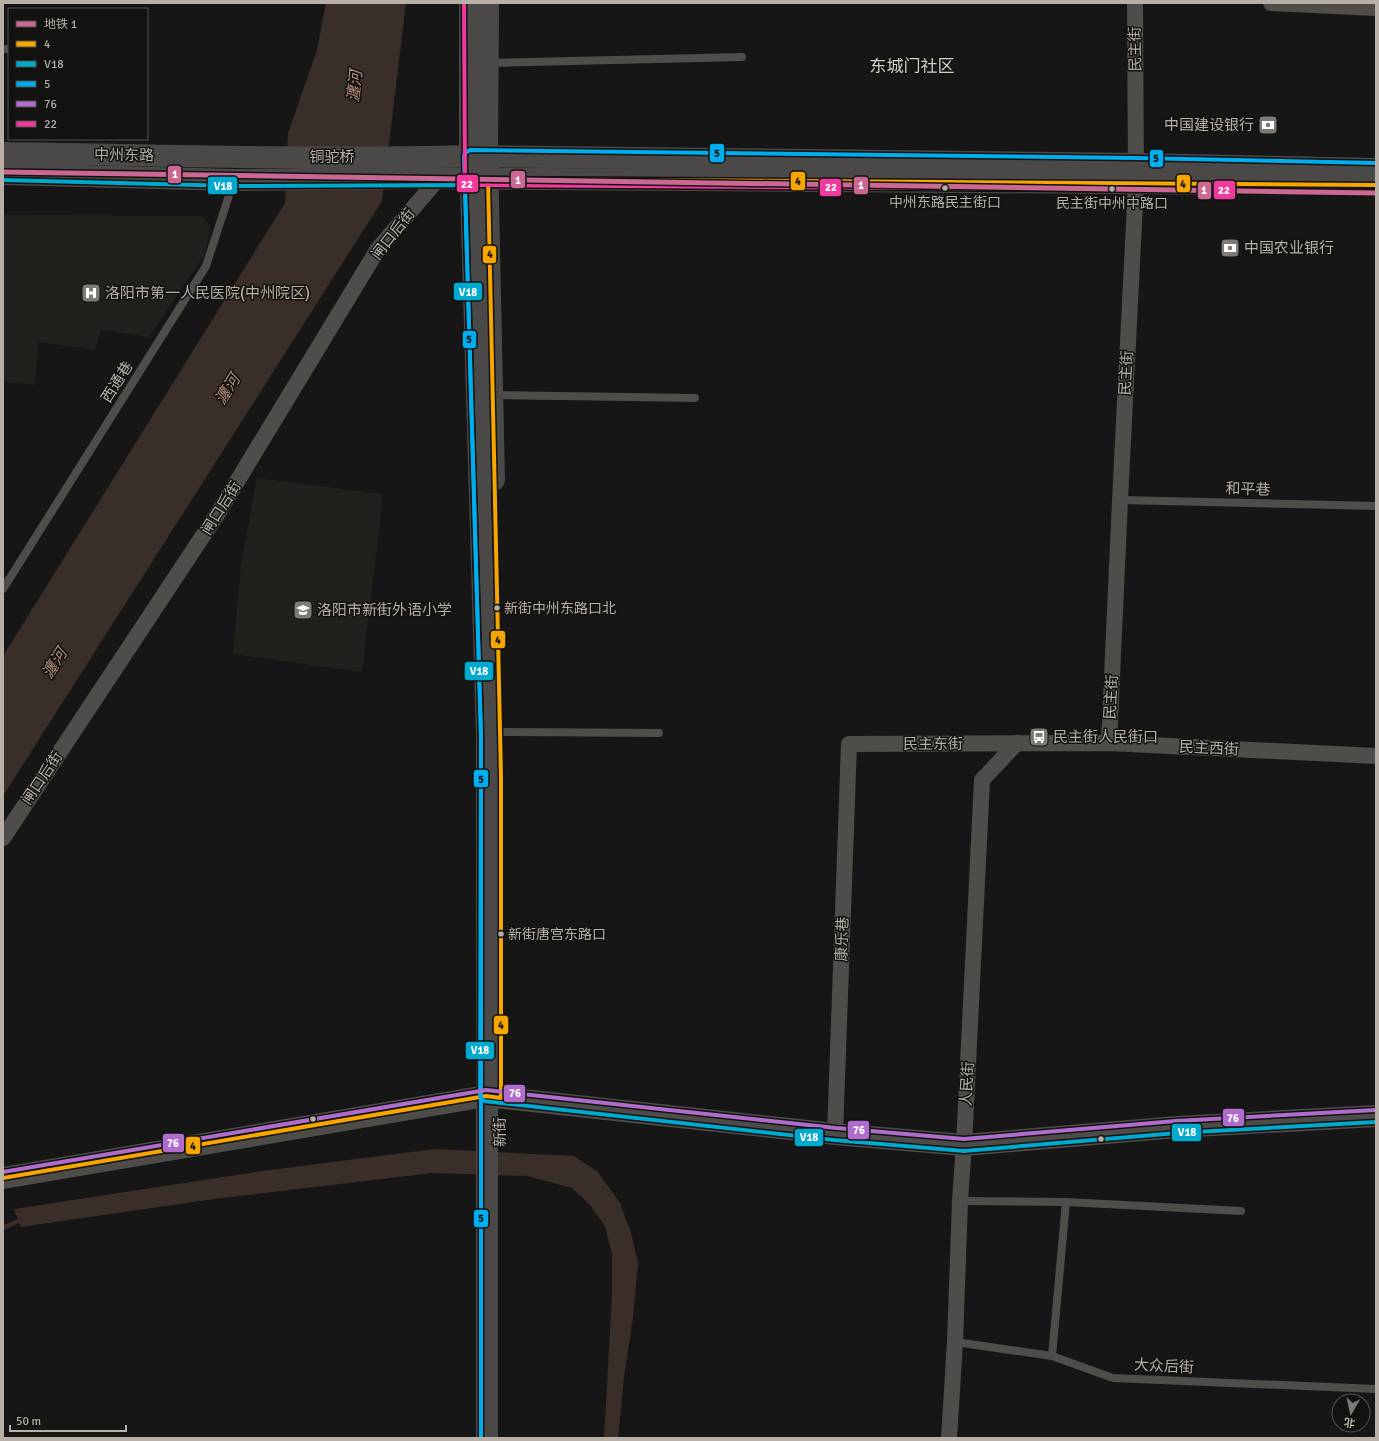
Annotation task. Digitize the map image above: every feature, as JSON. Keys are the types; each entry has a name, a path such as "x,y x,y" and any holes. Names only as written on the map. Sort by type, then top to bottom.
{"main road":[{"name":"新街","path":"470,3 478,63 493,1097 493,1196 487,1438"},
{"path":"478,63 488,3"},
{"name":"中州东路","path":"3,153 246,157"},
{"path":"425,172 479,156 1136,174 1376,185"},
{"name":"铜驼桥","path":"246,157 425,172"},
{"path":"425,172 479,179 1136,174 1376,169"},
{"name":"铜驼桥","path":"234,180 425,172"},
{"name":"中州东路","path":"3,174 234,180"},
{"name":"新街","path":"479,179 493,395 500,732 493,1097"},
{"name":"新街","path":"493,1196 502,1438"}],"street":[{"name":"民主街","path":"1109,743 1136,174 1134,3"},
{"path":"1271,3 1376,8"},
{"name":"闸口后街","path":"3,838 218,513 425,172"},
{"name":"民主西街","path":"1018,743 1109,743 1376,756"},
{"name":"民主东街","path":"849,744 1018,743"},
{"name":"人民街","path":"949,1438 982,780 1018,743"},
{"name":"康乐巷","path":"835,1134 849,744"},
{"path":"3,1178 493,1097 835,1134 964,1145 1177,1127 1376,1116"}],"lane":[{"path":"478,63 742,57"},
{"name":"西通巷","path":"3,589 206,266 234,180"},
{"path":"493,395 695,398"},
{"name":"和平巷","path":"1120,500 1376,506"},
{"path":"500,732 660,733"},
{"path":"960,1201 1066,1202 1241,1211"},
{"path":"1052,1356 1066,1202"},
{"name":"大众后街","path":"955,1342 1052,1356 1113,1378 1376,1389"}],"shaded area":[{"name":"洛阳市第一人民医院(中州院区)","path":"3,215 202,216 211,227 204,256 149,337 101,330 95,350 39,342 34,385 3,382"},
{"name":"洛阳市新街外语小学","path":"257,478 383,494 362,672 233,654 241,565"}],"water":[{"name":"瀍河","path":"326,3 406,3 382,201 3,796 3,656 285,203 288,133 317,50"},
{"path":"435,1149 574,1156 598,1172 620,1203 631,1233 638,1263 618,1438 604,1438 612,1294 612,1254 605,1226 590,1205 572,1188 527,1176 432,1173 214,1199 21,1227 14,1209 262,1171"}],"waterway":[{"path":"3,1228 23,1219"}],"metro line":[{"name":"1","path":"3,172 1376,193"}],"transit line":[{"name":"22","path":"464,3 465,179 466,183 470,185 1376,191"},
{"name":"5","path":"481,1438 481,737 465,153 470,150 1136,158 1376,163"},
{"name":"4","path":"3,1178 486,1096 501,1098 501,777 488,179 1376,185"},
{"name":"V18","path":"3,180 235,186 465,185 481,737 480,1096 483,1101 834,1140 964,1151 1177,1133 1376,1122"},
{"name":"76","path":"3,1172 486,1090 836,1128 964,1139 1176,1121 1376,1110"}],"place":[{"name":"中国建设银行","path":"1268,125"},
{"name":"中州东路民主街口","path":"945,188"},
{"name":"民主街中州中路口","path":"1112,189"},
{"name":"中国农业银行","path":"1230,248"},
{"name":"洛阳市第一人民医院(中州院区)","path":"91,293"},
{"name":"新街中州东路口北","path":"497,608"},
{"name":"洛阳市新街外语小学","path":"303,610"},
{"name":"民主街人民街口","path":"1039,737"},
{"name":"新街唐宫东路口","path":"501,934"}],"district":[{"name":"东城门社区","path":"912,66"}]}
